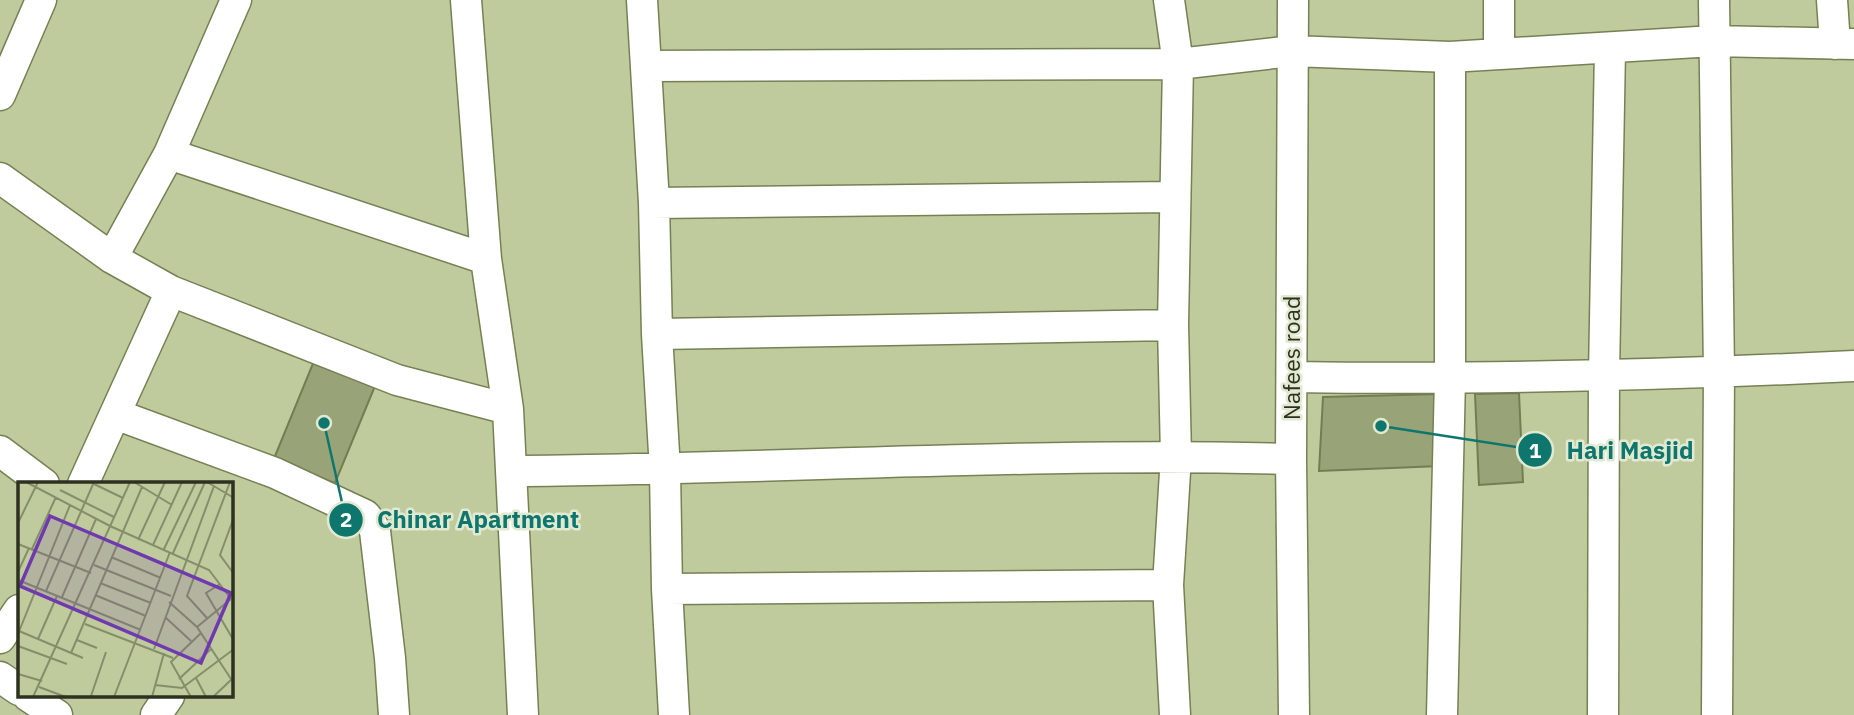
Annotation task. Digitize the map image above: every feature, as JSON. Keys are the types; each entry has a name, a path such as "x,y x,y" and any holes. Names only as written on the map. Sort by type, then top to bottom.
{"street":[{"path":"0,95 41,0"},
{"path":"112,258 169,154 236,0"},
{"path":"466,0 486,259 508,409 523,715"},
{"path":"642,0 654,203 657,334 674,715"},
{"path":"1169,0 1178,64 1173,325 1176,456 1168,585 1175,715"},
{"name":"Nafees road","path":"1293,0 1291,459 1294,715"},
{"path":"1499,0 1499,53"},
{"path":"1714,0 1719,372 1717,715"},
{"path":"646,66 1178,64 1292,51 1450,57 1714,41 1845,44 1832,0"},
{"path":"1602,715 1609,49"},
{"path":"1442,715 1450,379 1450,57"},
{"path":"169,154 486,259"},
{"path":"0,178 112,258 170,291 397,380 508,409"},
{"path":"654,203 1175,197"},
{"path":"84,482 170,291"},
{"path":"657,334 1173,325"},
{"path":"1292,377 1450,379 1854,366"},
{"path":"115,414 275,473 365,514 374,531 390,658 394,715"},
{"path":"0,451 41,482"},
{"path":"512,471 665,470 1176,456 1291,459"},
{"path":"667,589 1168,585"},
{"path":"0,638 18,611"},
{"path":"0,677 18,689"},
{"path":"31,698 57,715"},
{"path":"156,715 168,698"}],"building":[{"path":"314,361 375,386 335,483 273,461"},
{"path":"1519,393 1523,482 1479,485 1475,394"},
{"path":"1441,394 1440,466 1319,471 1323,397"}],"place":[{"name":"Chinar Apartment","path":"324,423"},
{"name":"Hari Masjid","path":"1381,426"}]}
